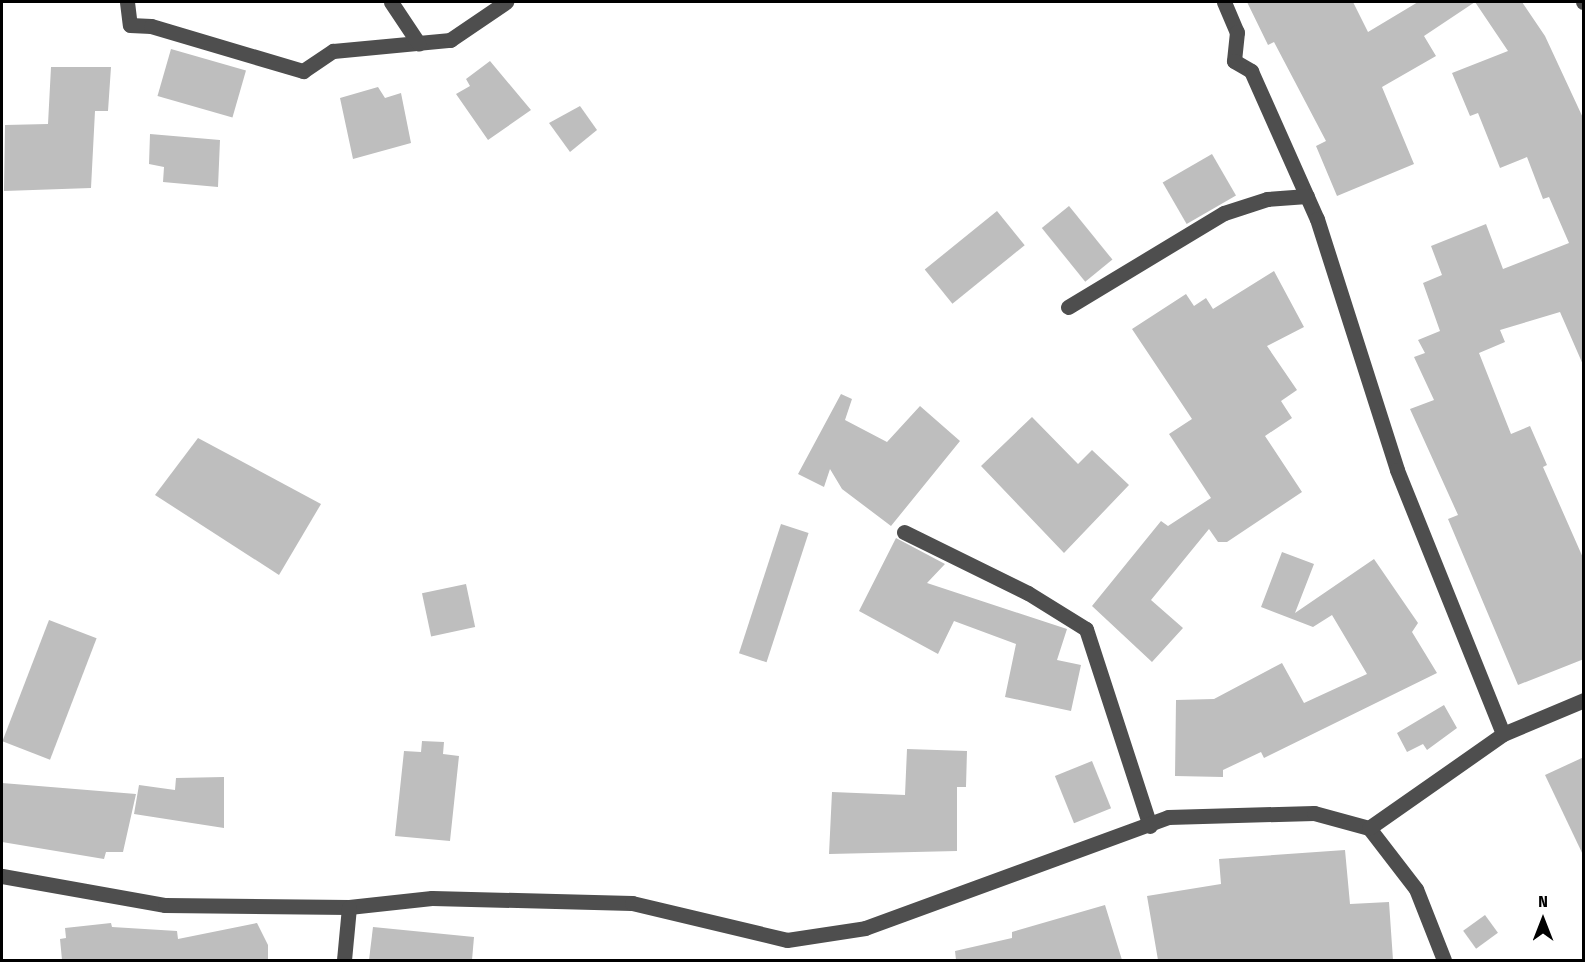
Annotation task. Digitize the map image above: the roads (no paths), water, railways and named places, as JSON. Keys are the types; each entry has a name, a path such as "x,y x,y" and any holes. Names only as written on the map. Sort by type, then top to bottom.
{"street":[{"path":"127,2 130,25 151,26 303,71 333,51 419,44 463,34 506,2"},
{"path":"391,2 419,44"},
{"path":"1224,2 1237,32 1234,61 1251,71 1307,196 1370,376 1397,470 1503,734"},
{"path":"1068,307 1224,213 1267,199 1307,196"},
{"path":"904,532 1028,593 1086,629 1150,825"},
{"path":"1369,828 1503,734 1584,700"},
{"path":"2,876 165,905 349,907 432,898 632,903 787,940 865,928 1168,817 1314,813 1369,828 1416,889 1444,960"},
{"path":"344,960 349,907"}]}
